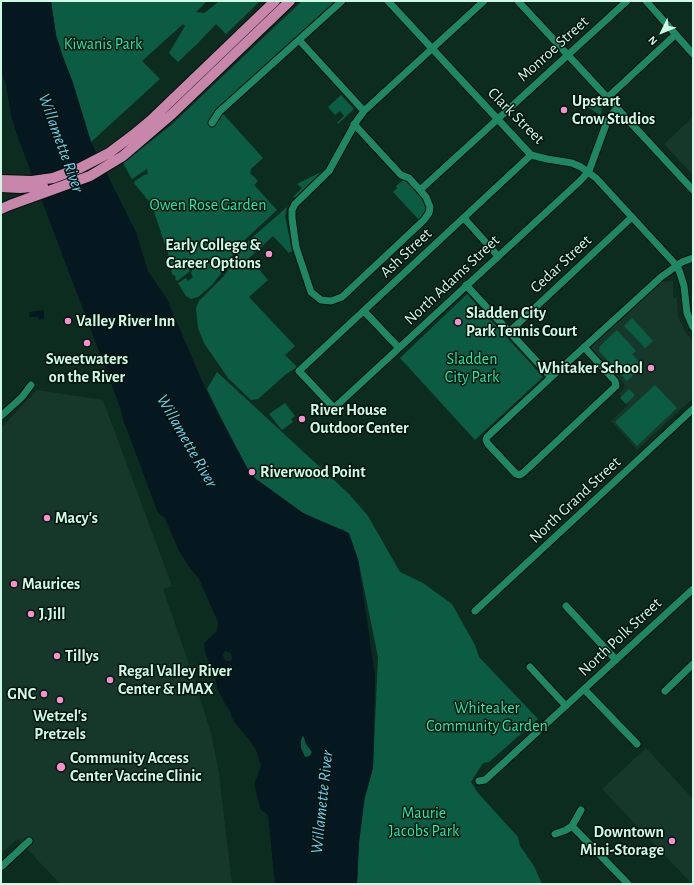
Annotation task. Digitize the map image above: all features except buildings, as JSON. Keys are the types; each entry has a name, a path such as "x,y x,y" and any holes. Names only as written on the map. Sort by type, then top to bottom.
{"highway":[{"path":"5,207 90,176 123,156 135,140 275,1"},
{"path":"1,187 28,188 69,180 90,172 172,114 290,1"},
{"path":"1,180 32,181 53,178 68,173 135,140"}],"street":[{"path":"212,123 219,112 342,1"},
{"name":"Clark Street","path":"388,1 531,155 572,163 589,171 596,178 677,266 684,286 687,313 693,328"},
{"path":"354,124 401,174 409,178 420,190 426,197 430,207 429,213 424,220 342,297 335,300 326,301 321,300 311,292 296,247 292,210 299,200 329,171 354,124 364,111 484,1"},
{"path":"518,1 693,190"},
{"name":"Monroe Street","path":"420,190 627,1"},
{"path":"646,1 693,54"},
{"path":"607,98 675,34"},
{"path":"299,40 364,111"},
{"path":"589,171 608,119 617,108"},
{"name":"Ash Street","path":"334,408 300,371 531,155"},
{"name":"North Adams Street","path":"334,408 589,171"},
{"name":"Cedar Street","path":"509,332 632,217"},
{"path":"464,218 498,256"},
{"path":"584,347 615,381 615,388 523,473 519,475 516,474 488,444 486,439 488,436 551,377 584,347 661,277 682,262 693,258"},
{"path":"466,285 551,377"},
{"path":"364,311 399,348"},
{"path":"1,416 22,397 31,385"},
{"name":"North Grand Street","path":"475,611 693,409"},
{"name":"North Polk Street","path":"480,781 485,780 693,589"},
{"path":"566,606 616,660"},
{"path":"665,691 693,664"},
{"path":"530,667 566,706"},
{"path":"584,690 637,744"},
{"path":"555,834 572,826 581,810"},
{"path":"572,826 628,884"},
{"path":"1,867 29,841"}],"shaded area":[{"path":"693,117 693,175 664,144"},
{"name":"Whitaker School","path":"673,281 673,298 677,298 678,317 686,333 693,341 693,398 637,450 611,421 628,405 619,394 624,389 625,385 592,350 592,346 661,282"},
{"path":"37,390 103,400 172,586 163,589 211,733 219,774 232,884 60,884 18,839 1,853 1,428"},
{"name":"Downtown Mini-Storage","path":"646,748 693,799 693,884 602,789"}],"green space":[{"name":"Kiwanis Park","path":"51,1 207,1 196,12 204,13 219,1 260,1 226,34 216,24 178,62 169,53 185,26 183,24 142,61 160,79 91,142 73,83 56,35"},
{"name":"Owen Rose Garden","path":"302,1 335,1 219,107 216,106 263,158 251,169 250,173 258,181 254,185 277,210 237,247 226,267 212,285 198,297 191,299 186,296 178,283 186,278 188,281 193,277 191,273 193,267 191,266 189,272 177,281 175,279 176,277 172,274 168,253 154,212 148,200 134,183 144,175 148,174 147,169 132,179 123,163 170,126"},
{"path":"341,95 354,109 338,124 337,123 344,116 340,111 335,115 328,107"},
{"path":"597,98 602,104 601,116 588,107"},
{"path":"323,171 295,198 293,197 302,188 297,184"},
{"path":"405,179 423,198 426,206 425,212 419,220 393,192 397,188 396,186"},
{"path":"287,207 285,216 292,251 289,253 273,236 249,258 268,280 249,297 295,346 285,355 297,367 285,375 258,399 251,400 228,378 204,343 198,328 196,308 199,301 224,276 245,244"},
{"name":"Sladden City Park","path":"467,294 543,377 475,440 400,358"},
{"path":"632,318 653,341 645,348 624,326"},
{"path":"617,330 636,351 632,354 643,366 627,381 599,351 600,346"},
{"name":"Maurie Jacobs Park","path":"217,372 349,494 368,516 400,572 423,583 452,604 475,645 479,657 538,719 489,762 483,763 471,782 478,793 518,837 520,846 534,866 542,884 357,884 359,842 365,798 373,768 378,657 358,559 344,530 330,526 303,513 256,479 243,464 207,389"},
{"path":"655,385 677,408 637,446 615,422"},
{"path":"629,389 635,395 626,404 620,398"},
{"path":"285,403 295,416 291,419 293,422 282,430 269,414"},
{"path":"304,734 306,744 312,752 310,756 305,758 301,748 301,740"}],"water":[{"name":"Willamette River","path":"1,1 51,1 56,35 73,83 91,142 136,232 148,271 167,299 205,388 249,471 256,479 303,513 349,533 358,559 375,676 373,768 364,799 359,842 357,884 275,884 268,815 261,810 254,784 261,766 256,750 232,718 230,711 217,688 215,675 206,656 204,643 217,631 218,622 199,579 187,564 177,547 165,518 158,513 123,419 120,407 17,135 11,115 6,85 1,70","holes":["225,651 231,653 231,661 226,661 224,659 223,655","303,735 306,744 312,752 310,756 305,757 301,748 301,740"]},
{"path":"44,311 44,319 39,320 38,317 30,317 29,312"}],"place":[{"name":"Upstart Crow Studios","path":"564,110"},
{"name":"Early College & Career Options","path":"269,254"},
{"name":"Valley River Inn","path":"68,321"},
{"name":"Sladden City Park Tennis Court","path":"458,322"},
{"name":"Sweetwaters on the River","path":"87,343"},
{"name":"Whitaker School","path":"651,368"},
{"name":"River House Outdoor Center","path":"302,419"},
{"name":"Riverwood Point","path":"252,472"},
{"name":"Macy's","path":"47,518"},
{"name":"Maurices","path":"14,584"},
{"name":"J.Jill","path":"31,614"},
{"name":"Tillys","path":"57,656"},
{"name":"Regal Valley River Center & IMAX","path":"110,680"},
{"name":"GNC","path":"44,694"},
{"name":"Wetzel's Pretzels","path":"60,700"},
{"name":"Community Access Center Vaccine Clinic","path":"61,767"},
{"name":"Downtown Mini-Storage","path":"672,841"}],"park label":[{"name":"Whiteaker Community Garden","path":"487,717"}]}
